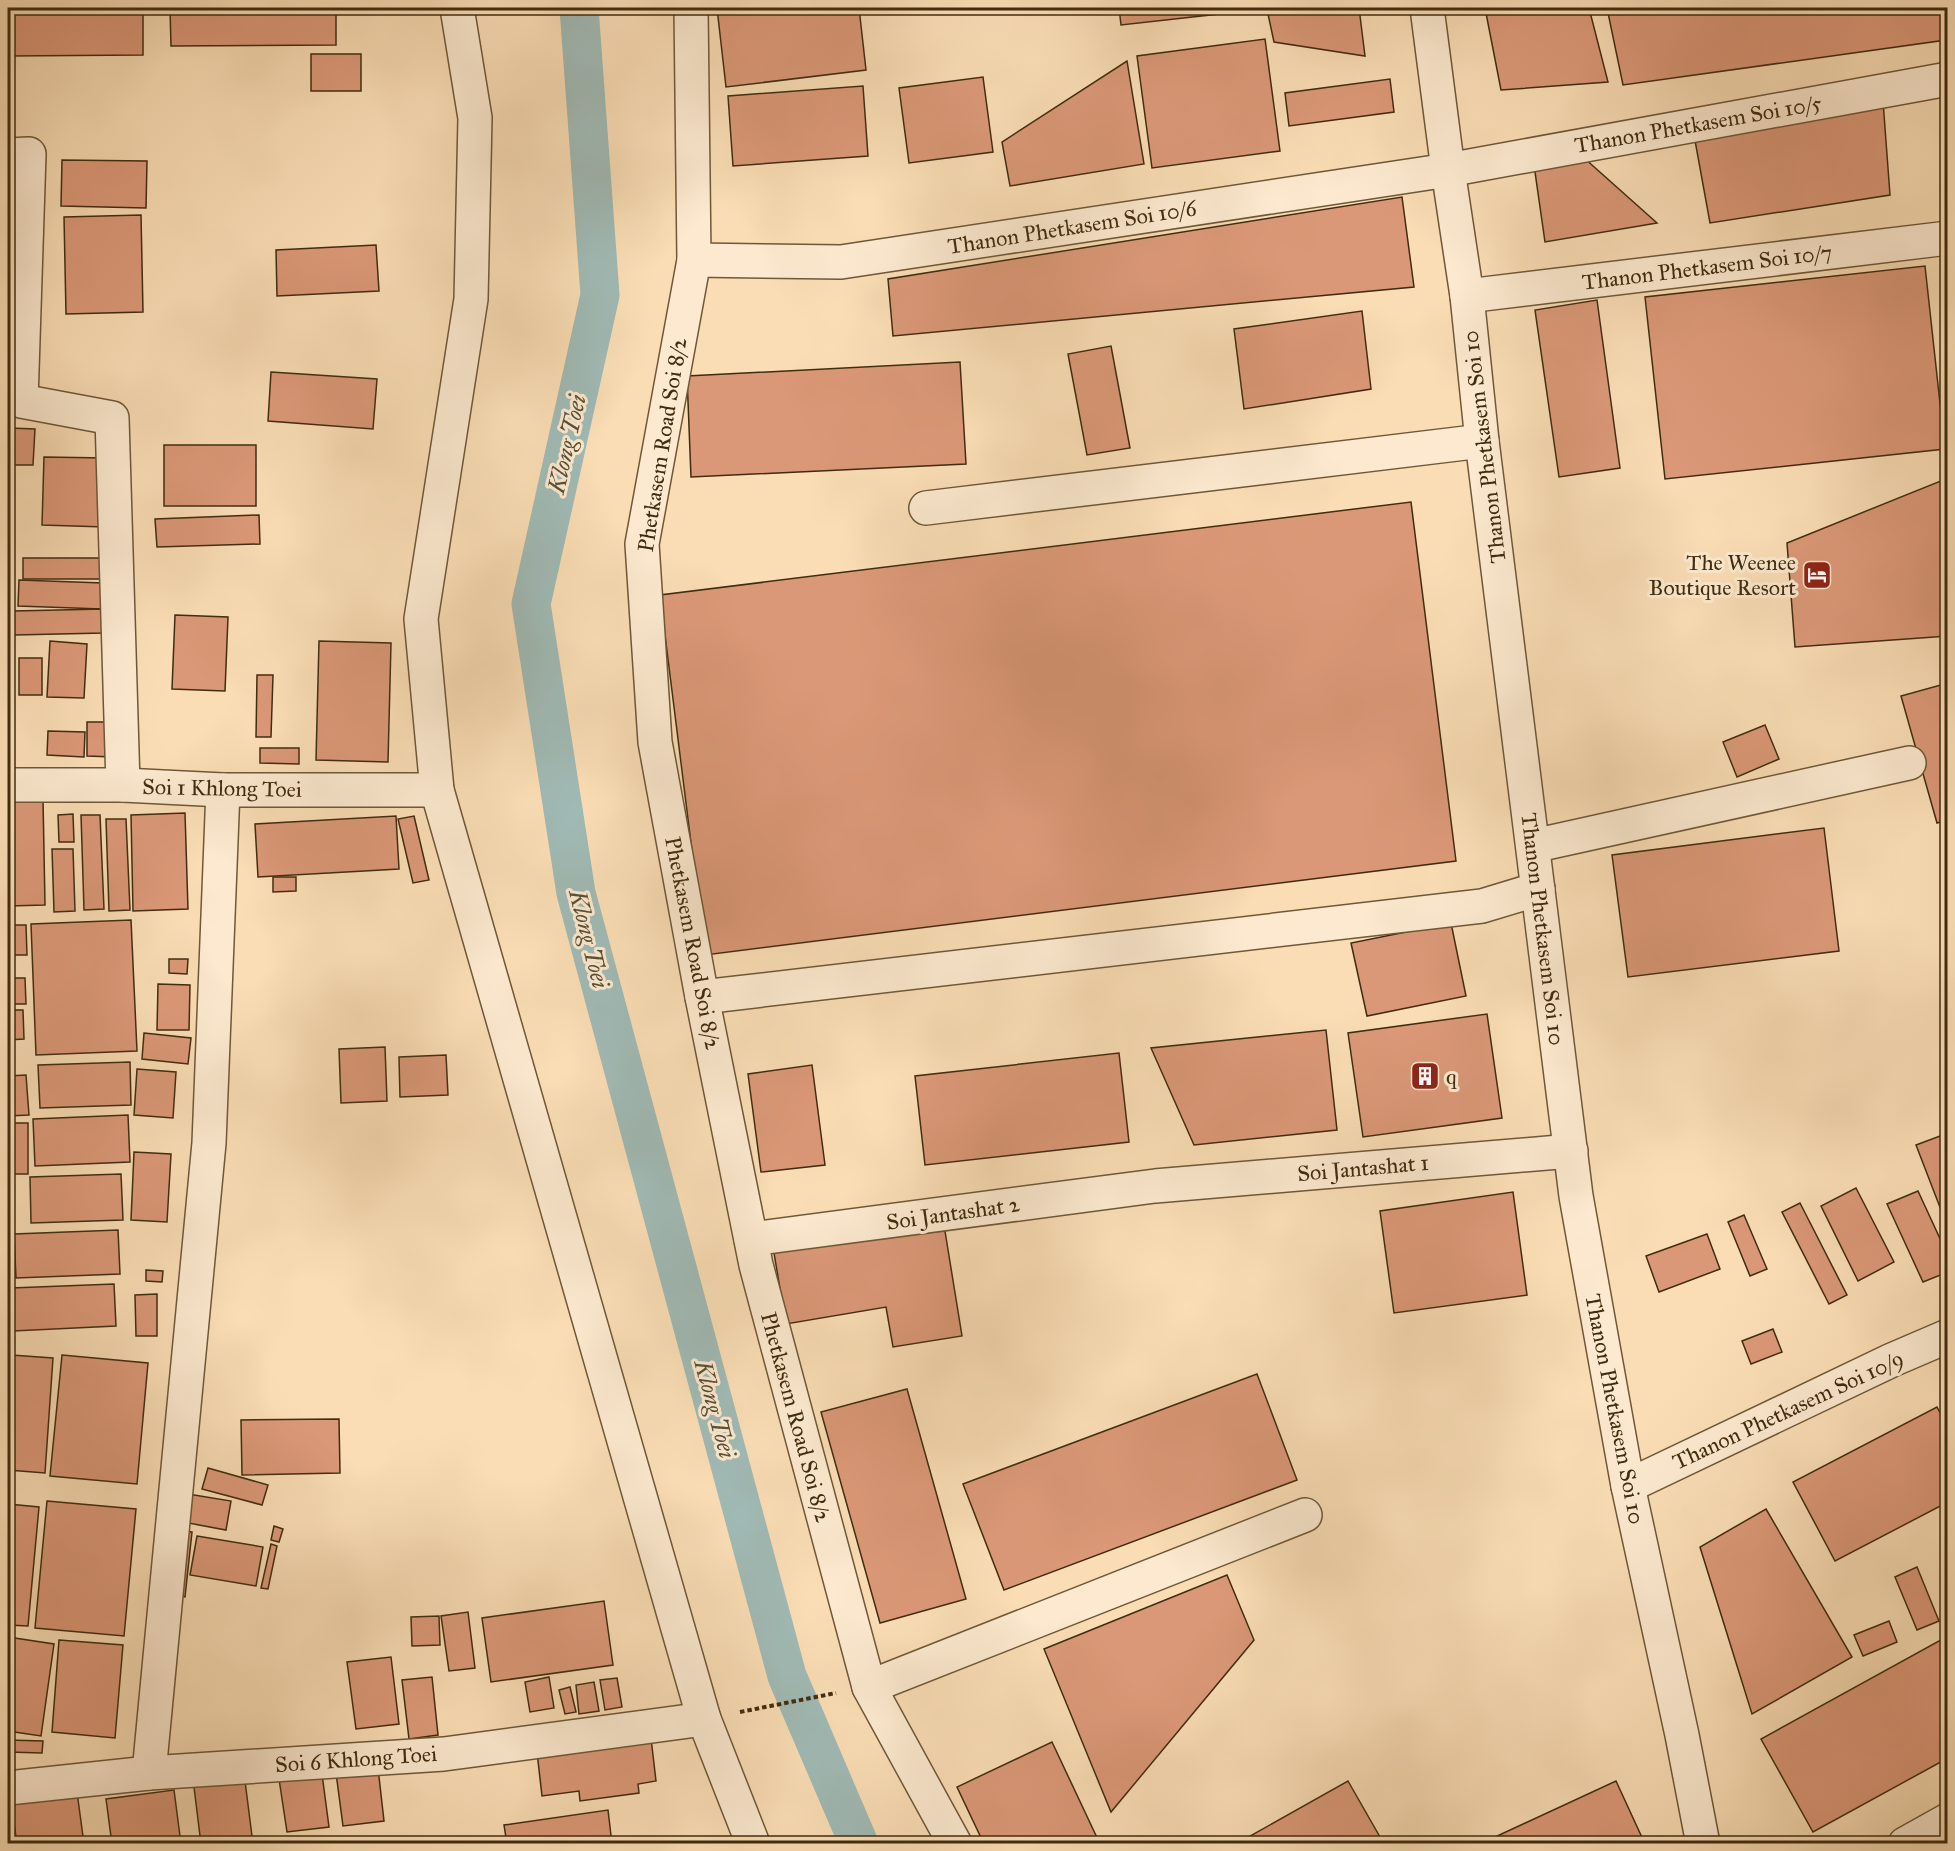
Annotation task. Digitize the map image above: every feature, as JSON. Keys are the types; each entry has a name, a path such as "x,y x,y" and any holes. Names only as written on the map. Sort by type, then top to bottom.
{"street":[{"path":"457,8 475,118 471,299 421,619 437,790 704,1719 753,1844"},
{"name":"Phetkasem Road Soi 8/2","path":"690,8 694,260 642,544 655,742 702,997 762,1288 869,1687 955,1844"},
{"name":"Thanon Phetkasem Soi 10","path":"1427,8 1467,296 1482,441 1576,1196 1628,1486 1703,1844"},
{"name":"Thanon Phetkasem Soi 10/5","path":"1448,170 1947,79"},
{"path":"18,154 21,401 112,418 123,785"},
{"name":"Thanon Phetkasem Soi 10/6","path":"694,260 841,262 1448,170"},
{"name":"Thanon Phetkasem Soi 10/7","path":"1467,296 1947,238"},
{"path":"926,508 1482,441"},
{"path":"1533,846 1909,764"},
{"name":"Soi 1 Khlong Toei","path":"8,785 123,785 223,790 437,790"},
{"path":"149,1773 209,1143 223,790"},
{"path":"702,997 1482,906 1538,889"},
{"name":"Soi Jantashat 1","path":"1155,1186 1570,1150"},
{"name":"Soi Jantashat 2","path":"751,1239 1155,1186"},
{"name":"Thanon Phetkasem Soi 10/9","path":"1628,1486 1947,1336"},
{"path":"869,1687 1305,1515"},
{"name":"Soi 6 Khlong Toei","path":"8,1788 149,1773 444,1754 704,1719"},
{"path":"1905,1844 1947,1820"}],"path":[{"path":"704,1719 869,1687"}],"building":[{"path":"170,8 336,8 336,45 171,46"},
{"path":"717,8 859,8 866,70 726,87"},
{"path":"1119,8 1236,8 1237,12 1121,25"},
{"path":"1274,8 1359,8 1365,56 1274,42 1268,14"},
{"path":"1485,8 1589,8 1608,82 1501,90"},
{"path":"1607,8 1941,8 1946,40 1623,85"},
{"path":"143,9 143,55 8,56 8,10"},
{"path":"1265,39 1280,151 1152,168 1137,56"},
{"path":"311,54 361,54 361,91 311,91"},
{"path":"1127,61 1144,164 1010,186 1002,142"},
{"path":"983,77 993,152 909,163 899,88"},
{"path":"1390,79 1394,112 1289,126 1285,93"},
{"path":"863,86 868,156 733,166 728,96"},
{"path":"1883,101 1890,195 1710,223 1694,135"},
{"path":"1583,157 1657,223 1545,242 1534,165"},
{"path":"62,160 147,161 146,208 61,206"},
{"path":"1402,197 1414,287 893,336 888,279"},
{"path":"141,215 143,312 66,314 64,217"},
{"path":"376,245 379,291 277,296 276,250"},
{"path":"1925,266 1945,449 1665,479 1645,297"},
{"path":"1597,300 1620,468 1559,477 1535,310"},
{"path":"1362,311 1371,389 1244,409 1234,329"},
{"path":"1111,346 1130,448 1087,455 1068,354"},
{"path":"960,362 966,464 691,477 687,376"},
{"path":"271,372 377,379 373,429 268,421"},
{"path":"9,428 35,429 33,465 8,465"},
{"path":"164,445 256,445 256,506 164,506"},
{"path":"44,457 107,458 105,527 42,525"},
{"path":"1948,478 1948,636 1795,647 1787,543"},
{"path":"1411,502 1456,861 705,955 660,595"},
{"path":"259,515 260,544 157,547 155,519"},
{"path":"23,558 104,558 104,579 23,579"},
{"path":"19,580 103,583 102,609 18,606"},
{"path":"104,609 104,633 14,635 13,611"},
{"path":"175,615 228,617 225,691 172,689"},
{"path":"50,641 87,644 84,698 47,697"},
{"path":"319,641 391,643 388,762 316,760"},
{"path":"19,658 42,658 42,695 19,695"},
{"path":"257,675 273,675 271,737 256,737"},
{"path":"1948,683 1948,820 1937,823 1901,696"},
{"path":"87,722 115,722 114,757 87,756"},
{"path":"1765,725 1779,759 1737,777 1723,742"},
{"path":"48,731 85,732 84,757 47,755"},
{"path":"260,748 299,748 299,764 260,763"},
{"path":"43,799 45,905 8,906 8,800"},
{"path":"185,813 188,909 133,911 131,815"},
{"path":"73,814 74,842 59,842 58,815"},
{"path":"81,815 100,815 104,909 84,910"},
{"path":"396,816 399,869 258,877 255,824"},
{"path":"414,816 429,880 413,883 398,819"},
{"path":"106,819 126,819 130,910 109,911"},
{"path":"1824,828 1839,951 1628,977 1612,855"},
{"path":"52,849 73,849 75,911 54,912"},
{"path":"273,877 296,877 296,891 273,892"},
{"path":"131,920 137,1051 36,1055 31,924"},
{"path":"1451,923 1466,996 1367,1016 1351,943"},
{"path":"8,925 26,925 27,955 8,955"},
{"path":"169,959 188,959 187,974 169,973"},
{"path":"8,978 25,978 26,1004 8,1004"},
{"path":"158,984 190,985 189,1030 157,1030"},
{"path":"8,1010 23,1010 24,1039 8,1040"},
{"name":"q","path":"1487,1014 1502,1118 1363,1137 1348,1033"},
{"path":"1326,1030 1337,1130 1194,1145 1151,1048"},
{"path":"144,1033 191,1038 188,1064 142,1059"},
{"path":"385,1047 387,1101 341,1103 339,1049"},
{"path":"1119,1053 1129,1142 925,1165 915,1076"},
{"path":"446,1055 448,1095 400,1097 399,1057"},
{"path":"130,1062 131,1105 40,1108 38,1065"},
{"path":"812,1065 825,1165 761,1172 748,1074"},
{"path":"137,1069 176,1072 173,1118 134,1115"},
{"path":"26,1075 29,1115 8,1116 8,1076"},
{"path":"128,1115 130,1162 35,1166 33,1119"},
{"path":"8,1123 28,1123 28,1174 8,1174"},
{"path":"1948,1133 1948,1228 1916,1145"},
{"path":"134,1152 171,1154 167,1222 131,1220"},
{"path":"121,1174 123,1220 31,1223 30,1177"},
{"path":"1856,1188 1894,1262 1858,1281 1821,1206"},
{"path":"1918,1191 1948,1256 1948,1272 1923,1282 1887,1204"},
{"path":"1513,1192 1527,1295 1394,1313 1380,1211"},
{"path":"1800,1203 1847,1295 1829,1304 1782,1212"},
{"path":"1744,1215 1767,1269 1750,1276 1728,1222"},
{"path":"944,1225 962,1336 893,1347 886,1307 786,1324 774,1253"},
{"path":"118,1230 120,1274 16,1278 14,1234"},
{"path":"1707,1234 1720,1269 1659,1292 1646,1256"},
{"path":"146,1270 163,1271 162,1282 146,1281"},
{"path":"114,1284 116,1326 13,1331 11,1288"},
{"path":"157,1294 157,1336 136,1336 135,1295"},
{"path":"1773,1329 1782,1352 1751,1364 1742,1341"},
{"path":"11,1355 53,1358 45,1473 8,1470"},
{"path":"62,1355 148,1363 137,1484 50,1476"},
{"path":"1257,1374 1297,1480 1004,1590 963,1484"},
{"path":"907,1389 966,1599 880,1623 821,1412"},
{"path":"1937,1407 1948,1428 1948,1502 1835,1561 1793,1482"},
{"path":"339,1419 340,1473 242,1475 241,1420"},
{"path":"208,1468 268,1485 262,1505 202,1489"},
{"path":"188,1494 231,1501 226,1530 183,1522"},
{"path":"47,1501 136,1509 124,1636 35,1628"},
{"path":"8,1504 39,1507 28,1626 8,1625"},
{"path":"1766,1509 1852,1657 1752,1714 1700,1547"},
{"path":"274,1526 283,1529 279,1542 271,1540"},
{"path":"179,1531 192,1532 185,1597 172,1595"},
{"path":"197,1536 263,1547 256,1586 190,1575"},
{"path":"271,1544 277,1546 268,1589 261,1588"},
{"path":"1917,1567 1939,1621 1917,1630 1895,1577"},
{"path":"1227,1575 1254,1640 1111,1812 1044,1649"},
{"path":"604,1601 613,1665 491,1682 482,1618"},
{"path":"468,1612 475,1668 449,1671 441,1616"},
{"path":"439,1616 440,1645 412,1646 411,1617"},
{"path":"1889,1621 1897,1642 1863,1656 1854,1635"},
{"path":"1948,1636 1948,1758 1813,1832 1761,1739"},
{"path":"8,1637 54,1644 41,1736 8,1731"},
{"path":"59,1640 123,1645 115,1738 52,1732"},
{"path":"391,1657 399,1724 356,1729 347,1662"},
{"path":"432,1677 438,1735 409,1739 402,1680"},
{"path":"549,1677 554,1708 530,1712 525,1682"},
{"path":"617,1678 622,1707 605,1710 600,1680"},
{"path":"594,1682 599,1711 579,1714 576,1685"},
{"path":"570,1687 576,1712 565,1714 559,1690"},
{"path":"651,1738 656,1781 638,1784 639,1793 580,1801 579,1791 542,1796 537,1752"},
{"path":"8,1740 43,1741 42,1753 8,1752"},
{"path":"1052,1742 1100,1844 984,1844 957,1787"},
{"path":"378,1768 384,1821 343,1826 336,1773"},
{"path":"322,1774 329,1827 287,1832 279,1779"},
{"path":"245,1781 253,1844 201,1844 194,1787"},
{"path":"1348,1781 1384,1844 1236,1844"},
{"path":"1616,1781 1645,1844 1480,1844"},
{"path":"174,1790 181,1844 112,1844 106,1799"},
{"path":"77,1792 84,1844 17,1844 11,1801"},
{"path":"608,1810 612,1844 507,1844 504,1825"}],"waterway":[{"name":"Klong Toei","path":"579,8 600,295 531,604 576,893 787,1676 859,1844"}],"place":[{"name":"The Weenee Boutique Resort","path":"1817,575"},
{"name":"q","path":"1425,1076"}]}
